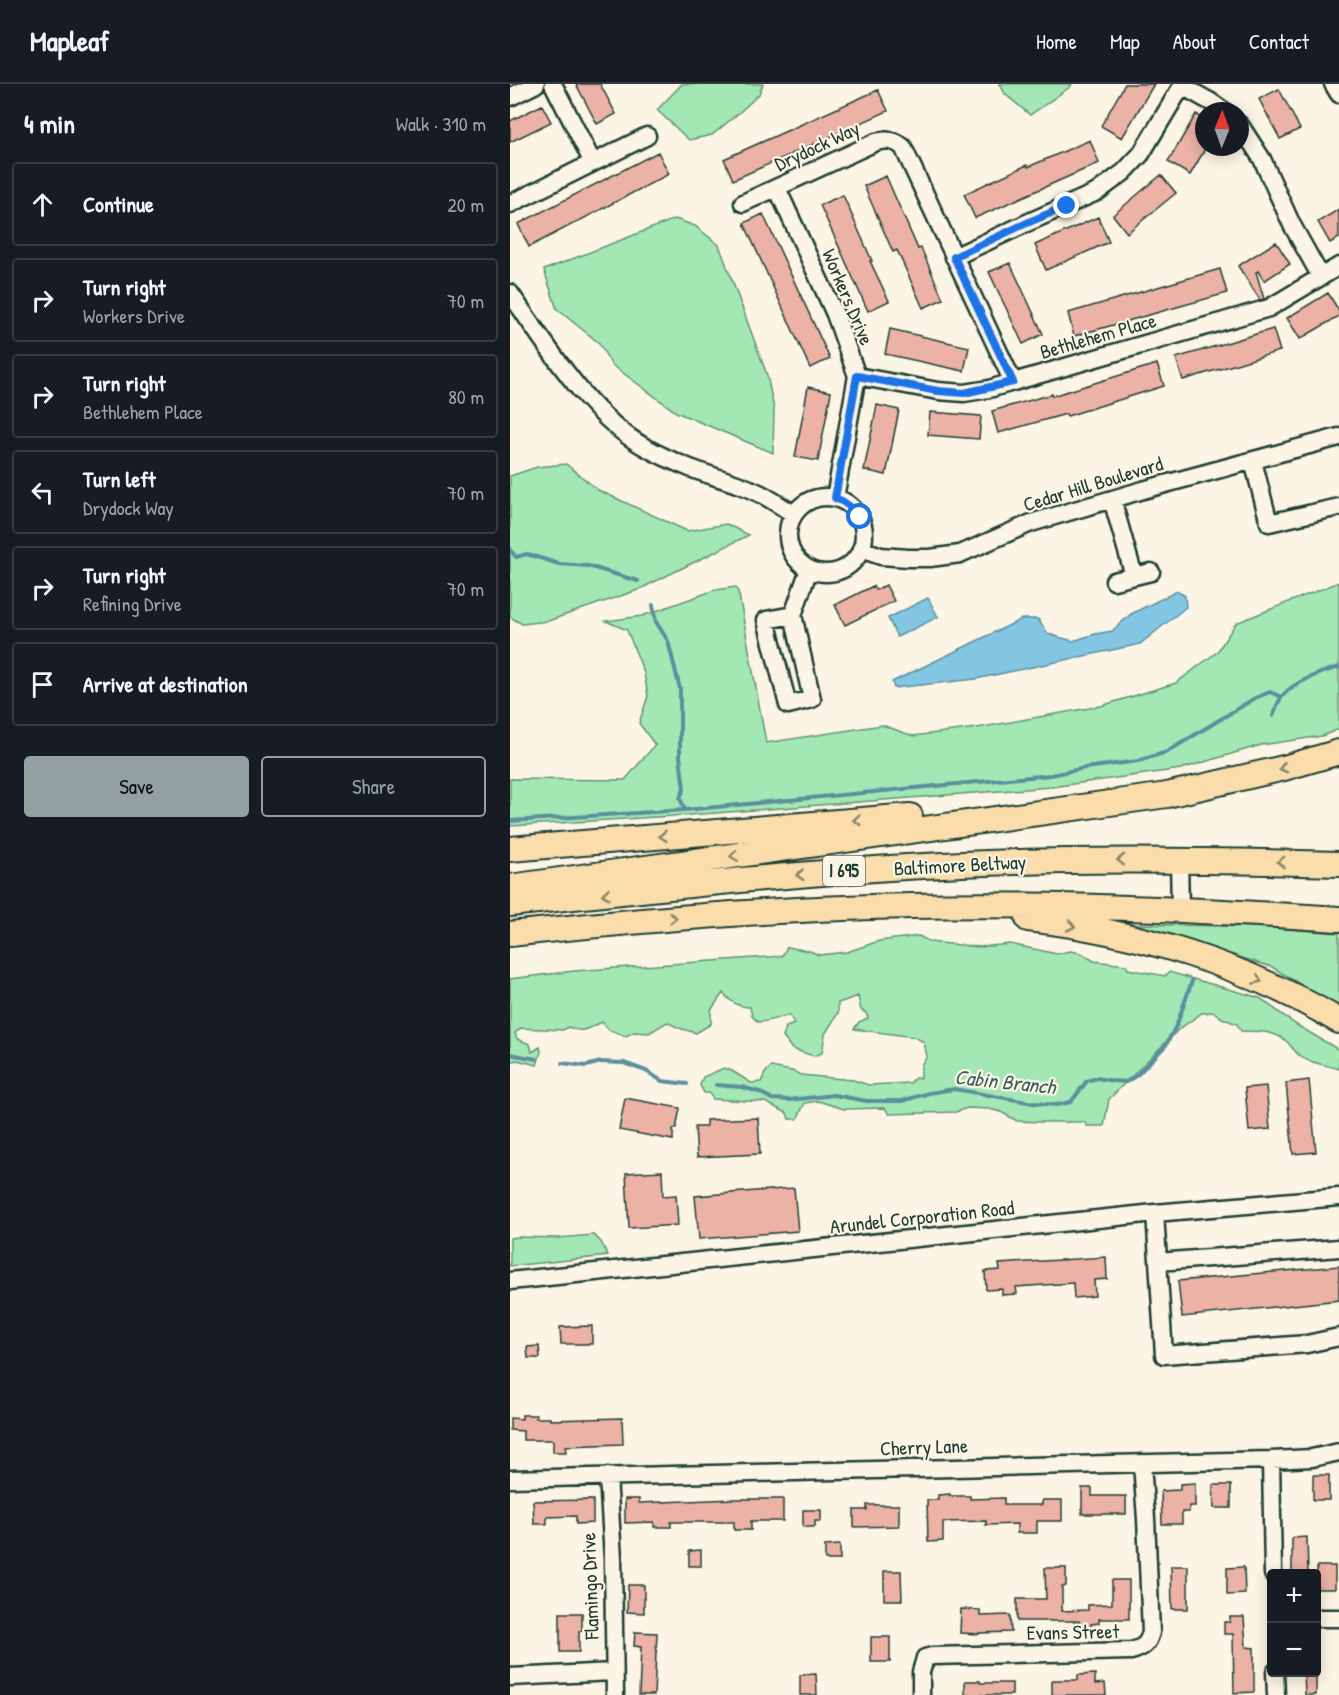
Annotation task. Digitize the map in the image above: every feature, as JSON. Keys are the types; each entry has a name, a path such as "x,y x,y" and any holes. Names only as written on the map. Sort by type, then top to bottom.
{"highway":[{"path":"510,887 1167,795 1284,768 1339,752"},
{"path":"510,849 1167,795"},
{"name":"Baltimore Beltway","path":"510,904 843,871 963,864 1179,860 1339,864"},
{"name":"Baltimore Beltway","path":"510,934 734,913 846,908 964,906 1180,909 1339,919"},
{"path":"846,908 1016,918 1134,938 1173,948 1225,967 1280,990 1339,1021"}],"street":[{"path":"510,98 537,84"},
{"path":"553,84 593,163"},
{"path":"1333,84 1339,94"},
{"path":"954,257 1097,192 1124,172 1141,154 1182,85 1211,102"},
{"path":"510,204 647,136"},
{"path":"1249,139 1262,159 1292,225 1321,277"},
{"name":"Drydock Way","path":"743,203 876,142 885,140 897,142 903,147 1013,382"},
{"name":"Workers Drive","path":"777,188 835,314 857,376 835,498"},
{"name":"Bethlehem Place","path":"857,376 938,391 964,393 1013,382 1269,308 1339,266"},
{"path":"510,294 595,407 617,429 644,447 690,468 759,493 794,514"},
{"name":"Cedar Hill Boulevard","path":"861,549 881,556 908,558 960,554 1031,523 1339,437"},
{"path":"1253,461 1269,523 1339,507"},
{"path":"835,498 852,507 860,517 864,540 853,562 844,569 832,573 820,573 799,562 792,553 788,542 788,530 794,514 808,501 835,498"},
{"path":"1112,499 1134,576"},
{"path":"793,615 766,620 788,705 812,699 793,615 809,569"},
{"path":"1114,581 1151,572"},
{"path":"1179,860 1180,909"},
{"name":"Arundel Corporation Road","path":"510,1281 1155,1213 1339,1197"},
{"path":"1155,1213 1164,1355 1307,1344 1339,1337"},
{"path":"1158,1262 1339,1248"},
{"name":"Cherry Lane","path":"510,1479 1271,1460 1312,1458 1339,1452"},
{"path":"1271,1460 1273,1569"},
{"name":"Evans Street","path":"921,1695 921,1672 925,1658 932,1656 1131,1652 1141,1649 1149,1642 1151,1632 1142,1462"},
{"name":"Flamingo Drive","path":"608,1476 613,1559 615,1695"},
{"path":"1321,1618 1339,1618"},
{"path":"510,1677 614,1671"},
{"path":"1275,1677 1275,1695"}],"green space":[{"path":"682,84 763,84 759,94 712,135 689,140 657,110"},
{"path":"1000,84 1072,84 1030,115 1005,94"},
{"path":"675,219 695,226 719,245 767,375 774,409 773,453 676,412 611,364 599,343 557,309 544,270"},
{"path":"566,464 598,490 687,531 726,524 749,535 638,590 548,621 522,624 510,617 510,476 537,467"},
{"path":"1339,582 1339,729 1322,736 1261,745 1181,769 1051,787 689,815 510,826 510,779 625,780 655,745 639,723 648,696 644,673 627,630 606,621 642,616 715,590 736,587 766,743 882,725 913,736 977,728 1101,706 1176,683 1217,652 1236,623"},
{"path":"1138,924 1258,927 1339,933 1339,1008 1272,967 1138,926"},
{"path":"919,936 930,942 980,947 1010,944 1057,954 1070,951 1081,953 1094,961 1126,965 1128,969 1165,976 1169,972 1260,998 1295,1024 1339,1050 1339,1069 1303,1058 1281,1037 1265,1032 1241,1031 1237,1024 1214,1012 1202,1013 1178,1030 1109,1099 1104,1126 1087,1126 1084,1122 1017,1121 1001,1112 989,1109 967,1108 956,1112 889,1114 885,1108 844,1109 818,1101 805,1103 797,1119 789,1119 787,1113 765,1102 713,1099 709,1093 704,1093 700,1085 703,1077 724,1068 751,1083 761,1082 771,1067 801,1075 853,1080 869,1085 910,1083 915,1078 921,1078 921,1065 927,1057 924,1042 914,1037 854,1029 859,1022 868,1018 861,1010 858,996 838,1003 838,1013 825,1034 822,1053 814,1056 792,1049 783,1037 786,1027 794,1024 790,1015 758,1022 752,1016 750,1007 735,1003 723,993 711,1010 711,1024 696,1033 667,1022 649,1033 634,1032 626,1036 609,1030 602,1022 581,1030 568,1027 563,1030 521,1028 515,1033 517,1039 530,1044 532,1052 540,1047 541,1052 537,1065 517,1060 510,1062 510,979 574,971 782,956 787,947 819,955 847,952 879,941"},
{"path":"594,1235 601,1242 608,1256 510,1266 510,1238"}],"water":[{"path":"1177,591 1185,596 1186,607 1140,644 976,679 894,688 892,682 1022,619 1038,619 1048,634 1073,641 1112,631 1131,614"},
{"path":"928,598 938,617 897,637 888,618"}],"building":[{"path":"576,84 600,84 616,114 597,124"},
{"path":"1125,84 1154,84 1122,138 1101,126"},
{"path":"1279,89 1300,129 1280,139 1259,99"},
{"path":"878,90 888,111 733,180 724,159"},
{"path":"542,105 551,122 510,142 510,121"},
{"path":"1195,116 1195,156 1201,156 1190,175 1168,162"},
{"path":"1090,140 1099,163 975,218 964,194 1027,165 1028,167"},
{"path":"658,152 669,174 529,247 518,224"},
{"path":"1161,175 1176,193 1127,233 1113,215"},
{"path":"886,176 943,299 923,308 897,250 893,252 864,186"},
{"path":"843,195 889,301 868,311 820,205"},
{"path":"1339,209 1339,238 1330,243 1318,222"},
{"path":"763,214 830,359 810,368 744,223"},
{"path":"1098,217 1109,242 1046,270 1035,245"},
{"path":"1276,242 1290,264 1264,281 1258,271 1256,272 1264,299 1260,300 1238,266"},
{"path":"1010,263 1043,334 1023,344 989,272"},
{"path":"1220,269 1227,293 1074,336 1068,313"},
{"path":"1328,293 1339,311 1339,316 1300,339 1287,318"},
{"path":"890,329 969,347 964,371 885,354"},
{"path":"1273,329 1280,351 1183,380 1176,358"},
{"path":"1157,364 1164,386 1067,416 1066,414 998,433 992,411 1052,394 1052,396"},
{"path":"808,387 831,392 818,461 795,457"},
{"path":"877,405 899,410 886,475 864,470"},
{"path":"930,412 981,416 979,439 928,435"},
{"path":"886,585 894,601 845,625 835,605 873,586 876,590"},
{"path":"1309,1080 1316,1152 1293,1154 1286,1083"},
{"path":"1266,1086 1270,1129 1249,1131 1245,1088"},
{"path":"625,1098 680,1108 676,1129 673,1129 673,1140 619,1130"},
{"path":"758,1118 760,1154 697,1157 695,1127 706,1127 706,1120"},
{"path":"662,1171 663,1196 676,1195 678,1225 629,1228 626,1173"},
{"path":"794,1188 798,1231 699,1239 695,1196"},
{"path":"1106,1257 1107,1279 1094,1280 1095,1296 1074,1298 1073,1283 1016,1287 1017,1294 1002,1295 1002,1289 986,1290 985,1271 1000,1270 999,1264"},
{"path":"1339,1266 1339,1300 1182,1317 1178,1281"},
{"path":"592,1326 592,1344 561,1344 560,1327"},
{"path":"539,1346 540,1358 528,1358 527,1347"},
{"path":"522,1415 536,1415 536,1418 550,1418 550,1420 622,1418 623,1444 565,1446 566,1452 553,1452 553,1440 523,1440 523,1431 510,1430 510,1418 522,1419"},
{"path":"1313,1475 1329,1475 1329,1500 1313,1500"},
{"path":"1195,1483 1195,1506 1189,1506 1189,1512 1182,1512 1182,1524 1162,1524 1161,1491 1180,1490 1180,1484"},
{"path":"1213,1485 1231,1485 1231,1508 1214,1508"},
{"path":"1082,1488 1092,1488 1092,1496 1126,1496 1126,1514 1082,1514"},
{"path":"950,1494 950,1496 970,1496 970,1499 1004,1498 1004,1505 1042,1505 1042,1500 1062,1500 1062,1521 1037,1521 1037,1533 1017,1533 1017,1524 986,1525 986,1521 943,1522 943,1541 928,1542 927,1500 938,1500 938,1495"},
{"path":"625,1499 639,1499 639,1503 783,1499 783,1521 751,1521 751,1530 734,1530 734,1522 671,1522 671,1527 654,1527 654,1522 625,1523"},
{"path":"593,1500 593,1523 576,1524 576,1516 547,1517 547,1524 534,1524 533,1501"},
{"path":"867,1505 899,1505 899,1526 854,1527 854,1510 867,1510"},
{"path":"803,1510 821,1510 821,1521 815,1521 815,1527 803,1527"},
{"path":"1307,1537 1308,1569 1292,1569 1292,1538"},
{"path":"840,1545 840,1560 825,1560 825,1546"},
{"path":"701,1550 701,1566 689,1566 689,1551"},
{"path":"1171,1566 1188,1566 1188,1609 1172,1609"},
{"path":"1317,1566 1335,1566 1335,1589 1321,1589 1321,1569 1317,1569"},
{"path":"1244,1567 1245,1594 1227,1595 1227,1568"},
{"path":"1045,1568 1066,1568 1066,1586 1062,1587 1062,1611 1088,1610 1088,1605 1112,1604 1112,1580 1129,1580 1129,1619 1099,1619 1099,1623 1091,1624 1091,1629 1079,1629 1079,1621 1017,1621 1017,1599 1046,1599"},
{"path":"884,1571 901,1571 902,1600 884,1600"},
{"path":"628,1585 644,1585 644,1613 627,1612"},
{"path":"961,1609 980,1610 980,1616 1010,1615 1011,1632 960,1633"},
{"path":"560,1613 582,1613 579,1652 560,1652"},
{"path":"1230,1617 1244,1617 1246,1647 1254,1648 1254,1692 1234,1693 1233,1634 1224,1634 1224,1622 1230,1622"},
{"path":"635,1632 657,1633 654,1695 639,1695 641,1647 634,1646"},
{"path":"871,1637 890,1637 890,1662 871,1662"},
{"path":"816,1674 817,1695 800,1695 800,1675"},
{"path":"1095,1674 1095,1684 1105,1683 1106,1695 1052,1695 1052,1680 1078,1680 1078,1675"},
{"path":"1304,1677 1316,1677 1316,1695 1305,1695"},
{"path":"965,1681 1012,1683 1012,1695 965,1695"}],"waterway":[{"path":"510,550 516,557 527,554 559,564 588,566 638,581"},
{"path":"653,605 656,622 668,641 680,689 680,757 684,789 680,798 685,810"},
{"name":"Cabin Branch","path":"1273,716 1281,698 1292,688 1316,675 1339,667"},
{"path":"510,821 685,810 1051,775 1138,761 1167,752 1255,698 1270,692 1282,697"},
{"name":"Cabin Branch","path":"716,1085 742,1087 772,1099 789,1100 834,1095 867,1101 902,1101 954,1089 1033,1103 1056,1105 1071,1102 1087,1081 1097,1078 1126,1082 1137,1075 1166,1045 1177,1024 1192,981"},
{"name":"Cabin Branch","path":"510,1054 536,1059"},
{"name":"Cabin Branch","path":"562,1063 586,1066 601,1062 624,1063 646,1071 662,1081 687,1084"}],"route":[{"path":"860,517 852,507 835,498 857,376 938,391 964,393 1013,382 954,257 1067,206"}]}
